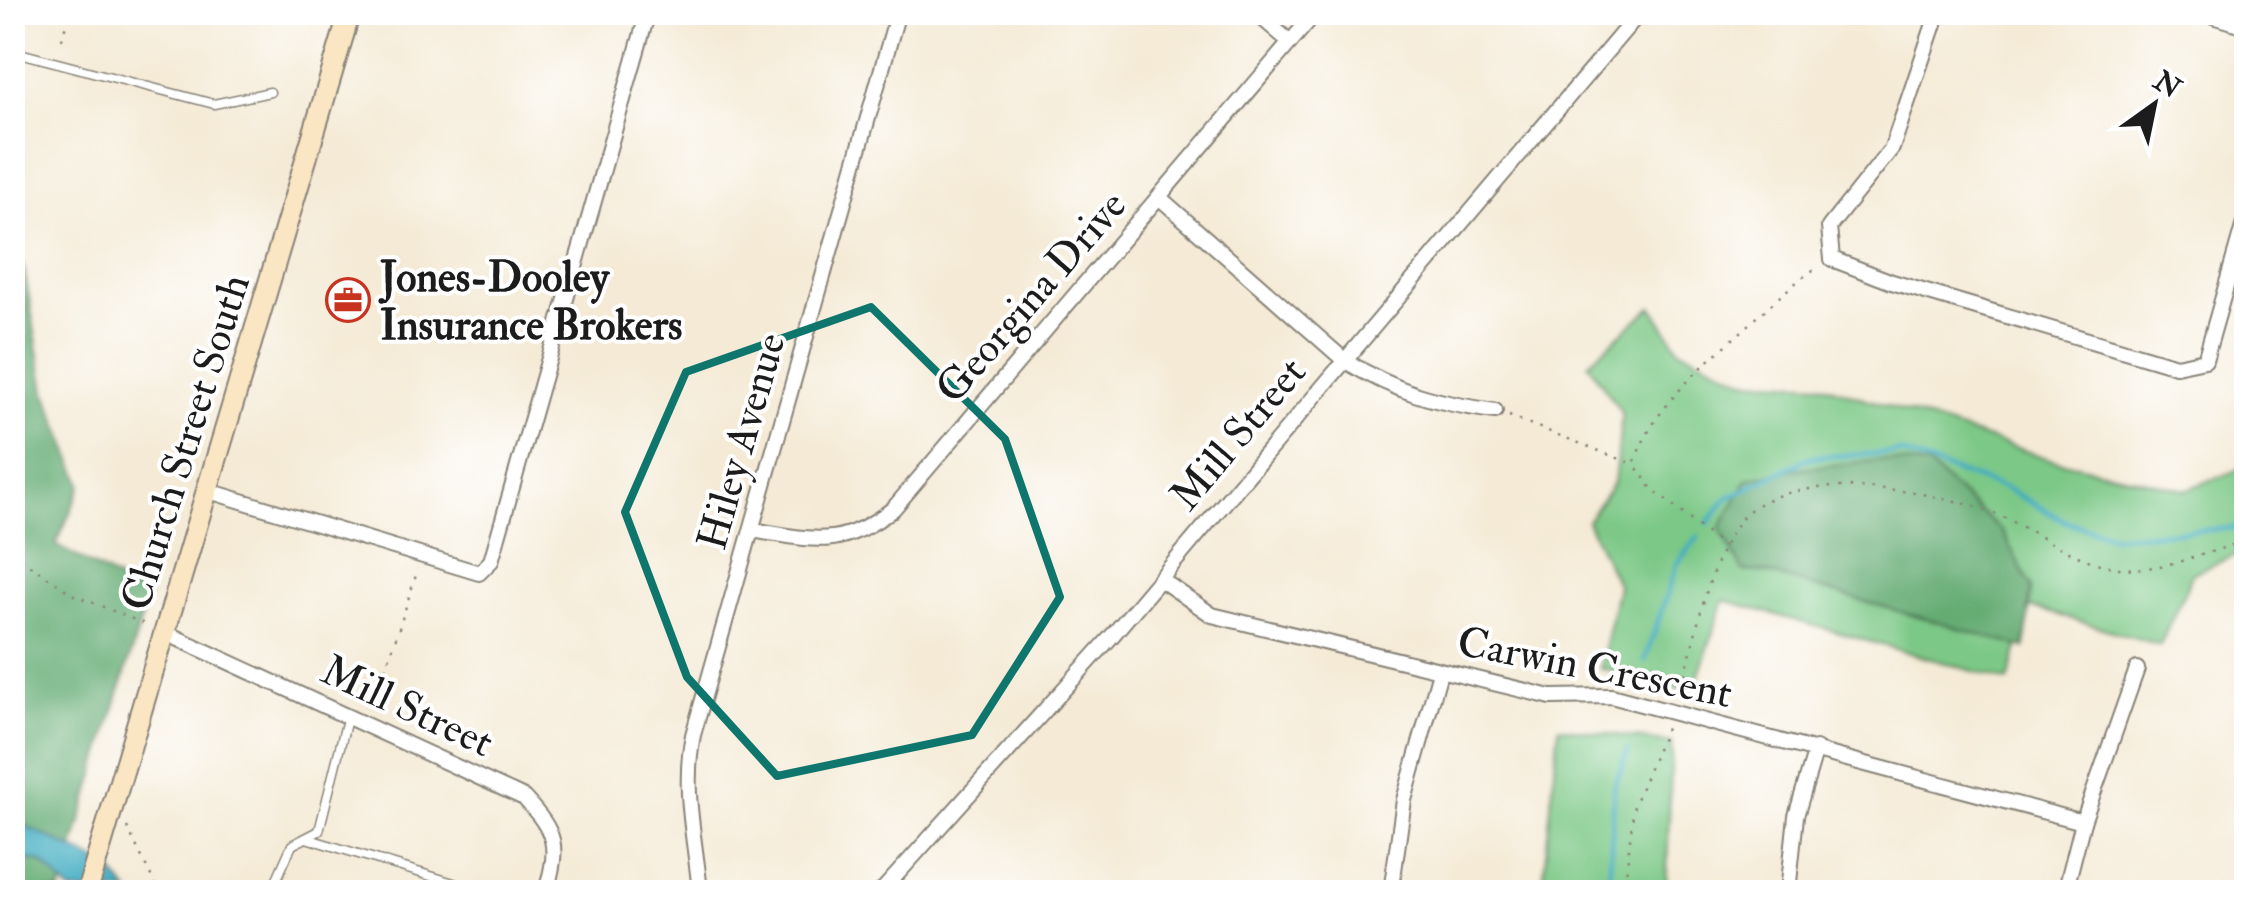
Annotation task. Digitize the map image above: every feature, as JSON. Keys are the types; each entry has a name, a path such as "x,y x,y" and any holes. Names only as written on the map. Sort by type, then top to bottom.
{"main road":[{"name":"Church Street South","path":"87,892 157,629 209,491 350,12"}],"street":[{"path":"209,491 479,573 491,561 648,12"},
{"name":"Hiley Avenue","path":"700,892 686,768 898,12"},
{"path":"1255,12 1290,42"},
{"name":"Georgina Drive","path":"752,530 814,542 862,532 893,509 1316,12"},
{"name":"Mill Street","path":"881,892 1160,579 1640,12"},
{"path":"1938,12 1892,148 1829,227 1832,259 1892,282 2176,366 2205,360 2246,216"},
{"path":"2200,12 2246,26"},
{"path":"1160,198 1344,360 1373,380 1407,393 1495,411"},
{"name":"Carwin Crescent","path":"1160,579 1212,615 1551,698 1611,696 2083,822"},
{"name":"Mill Street","path":"157,629 524,798 550,828 556,858 546,892"},
{"path":"2065,892 2083,822 2137,669"},
{"path":"1391,892 1404,800 1440,672"},
{"path":"1788,892 1796,816 1816,749"}],"lane":[{"path":"12,51 214,104 270,92"},
{"path":"271,892 292,845 318,831 348,715"},
{"path":"306,838 482,892"}],"path":[{"path":"62,39 69,12"},
{"path":"162,12 180,12"},
{"path":"1634,464 1641,441 1695,370 1788,286 1832,259"},
{"path":"1495,411 1634,464 1652,489 1725,548 1738,521 1766,497 1841,489 1928,495 1989,512 2112,567 2140,570 2246,540"},
{"path":"12,553 74,595 157,629"},
{"path":"366,723 385,680 422,553"},
{"path":"122,818 160,892"}],"highlighted area":[{"path":"871,307 1005,439 1060,597 972,735 777,776 687,677 625,512 686,372"}],"green space":[{"path":"12,245 24,270 45,390 82,484 56,545 148,596 60,892 13,892"},
{"path":"1652,307 1679,349 1746,380 1821,384 2050,459 2185,490 2246,467 2246,551 2193,573 2160,645 2030,607 2008,681 1724,600 1693,692 1600,668 1618,586 1587,521 1614,482 1622,414 1588,363"},
{"path":"1881,460 1929,466 2002,531 2031,587 2025,648 1763,572 1743,571 1720,529 1747,479 1793,469"},
{"path":"1559,727 1672,743 1666,892 1542,892"}],"water":[{"path":"12,819 108,866 129,892 71,892 42,862 13,857"}],"waterway":[{"path":"1708,523 1727,498 1811,457 1900,453 2007,489 2065,521 2113,536 2235,528 2246,521"},
{"path":"1645,660 1677,564 1698,537"},
{"path":"1609,892 1614,787 1628,751"}],"place":[{"name":"Jones-Dooley Insurance Brokers","path":"348,300"}]}
